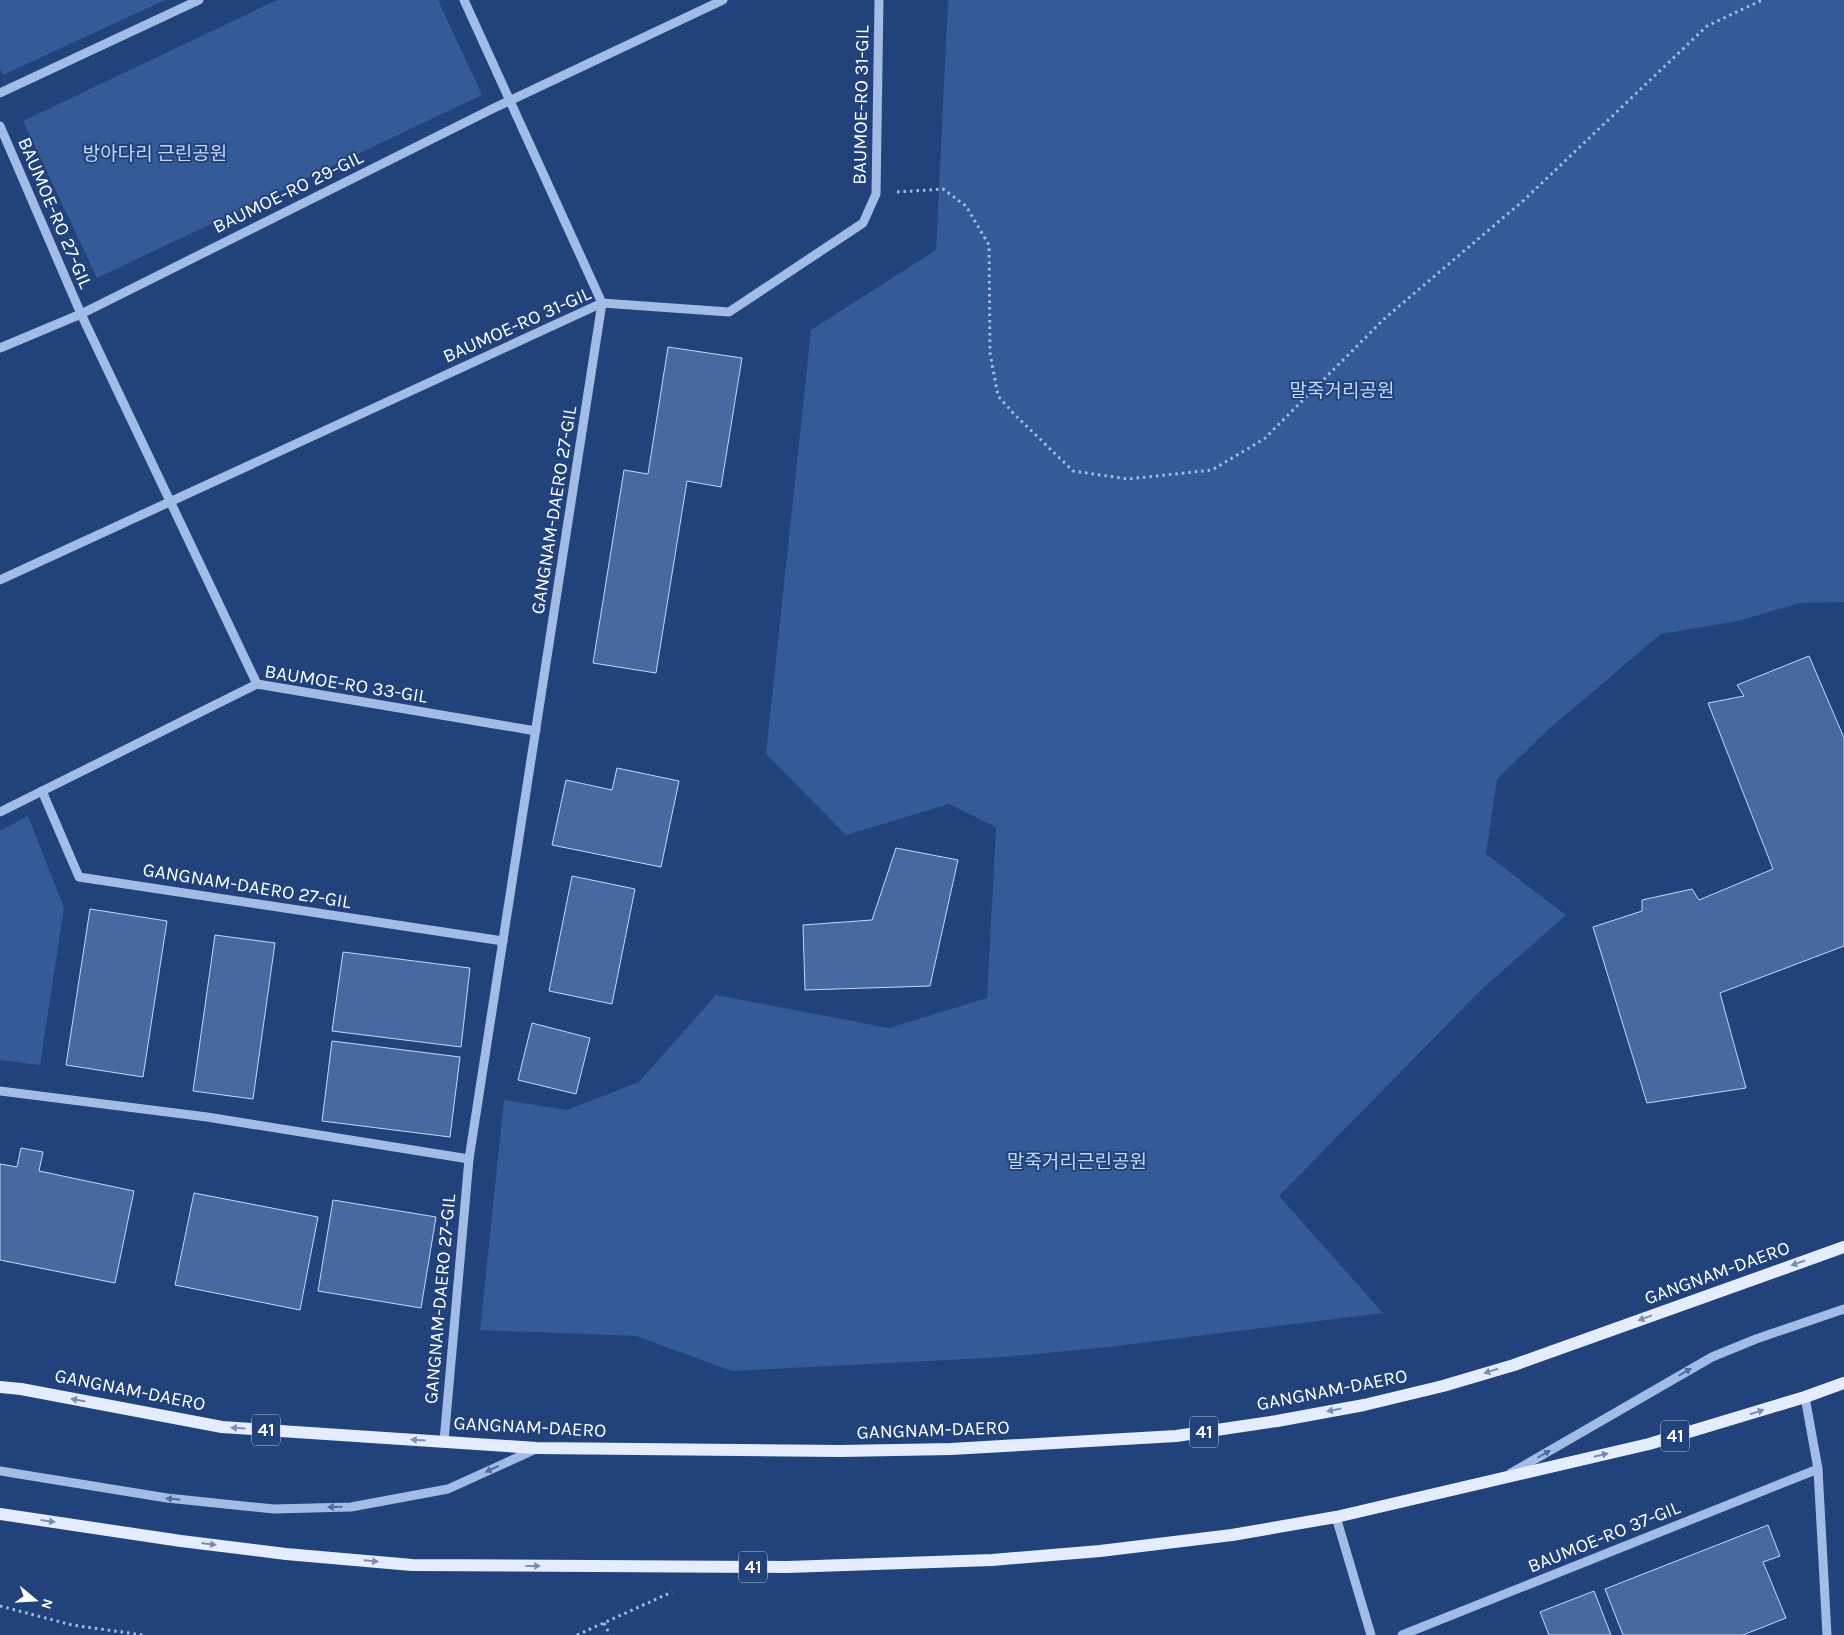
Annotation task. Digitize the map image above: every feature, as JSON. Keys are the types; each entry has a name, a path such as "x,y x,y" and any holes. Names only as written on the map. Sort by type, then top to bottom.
{"main road":[{"name":"GANGNAM-DAERO","path":"0,1386 222,1427 536,1448 840,1451 951,1449 1176,1436 1277,1421 1373,1403 1443,1386 1514,1365 1844,1248"},
{"name":"41","path":"0,1514 286,1554 392,1563 608,1567 787,1567 992,1560 1100,1551 1232,1535 1336,1517 1649,1444 1805,1397 1844,1383"}],"street":[{"path":"0,93 199,0"},
{"path":"464,0 602,303"},
{"path":"510,100 723,0"},
{"name":"BAUMOE-RO 31-GIL","path":"0,580 602,303 729,312 863,223 876,194 879,0"},
{"name":"BAUMOE-RO 29-GIL","path":"0,348 81,314 510,100"},
{"name":"BAUMOE-RO 27-GIL","path":"0,126 81,314"},
{"name":"GANGNAM-DAERO 27-GIL","path":"444,1442 469,1158 602,303"},
{"path":"81,314 258,684"},
{"name":"BAUMOE-RO 33-GIL","path":"0,812 258,684 536,731"},
{"name":"GANGNAM-DAERO 27-GIL","path":"42,791 79,876 503,941"},
{"path":"0,1091 207,1117 469,1158"},
{"path":"1502,1478 1712,1357 1756,1339 1844,1309"},
{"path":"1805,1397 1818,1469 1827,1635"},
{"path":"0,1471 167,1498 274,1509 350,1506 448,1489 536,1448"},
{"name":"BAUMOE-RO 37-GIL","path":"1402,1635 1818,1469"},
{"path":"1336,1517 1370,1635"}],"path":[{"path":"876,194 943,189 966,206 989,244 990,353 998,396 1014,414 1074,471 1128,479 1212,470 1264,439 1384,319 1524,200 1707,26 1762,0"},
{"path":"577,1635 677,1589"},
{"path":"0,1606 72,1625 143,1635"},
{"path":"604,1623 610,1635"}],"green space":[{"path":"0,0 165,0 3,75 0,69"},
{"name":"방아다리 근린공원","path":"277,0 438,0 482,95 97,278 23,121"},
{"name":"말죽거리공원","path":"948,0 1844,0 1844,602 1800,603 1738,621 1661,634 1550,728 1497,779 1486,854 1566,915 1482,989 1279,1196 1383,1313 1108,1347 1006,1357 732,1371 636,1336 480,1330 504,1100 567,1110 639,1082 716,995 889,1028 987,998 996,827 949,804 846,835 766,754 811,330 936,250"},
{"path":"28,816 64,908 40,1065 0,1060 0,831"}],"building":[{"path":"668,347 742,358 721,487 687,481 656,673 593,663 624,470 648,474"},
{"path":"1809,656 1844,738 1844,946 1720,993 1746,1088 1647,1103 1593,927 1642,911 1642,900 1692,889 1699,900 1773,869 1708,703 1744,696 1737,685"},
{"path":"617,768 679,781 661,867 552,845 566,780 612,790"},
{"path":"896,848 958,860 930,986 805,990 803,925 872,920"},
{"path":"572,876 635,889 612,1004 549,991"},
{"path":"90,909 167,921 143,1077 66,1065"},
{"path":"215,935 275,943 253,1099 193,1091"},
{"path":"343,952 470,968 461,1047 332,1031"},
{"path":"532,1023 590,1038 576,1094 518,1080"},
{"path":"332,1041 460,1057 450,1137 322,1121"},
{"path":"21,1148 43,1152 39,1171 134,1191 115,1283 0,1260 0,1164 17,1167"},
{"path":"194,1193 318,1217 300,1310 175,1285"},
{"path":"333,1200 436,1217 421,1308 318,1291"},
{"path":"1768,1525 1780,1556 1763,1562 1786,1618 1743,1635 1623,1635 1605,1589"},
{"path":"1594,1591 1611,1635 1549,1635 1540,1612"}],"park label":[{"name":"말죽거리근린공원","path":"1077,1162"}]}
